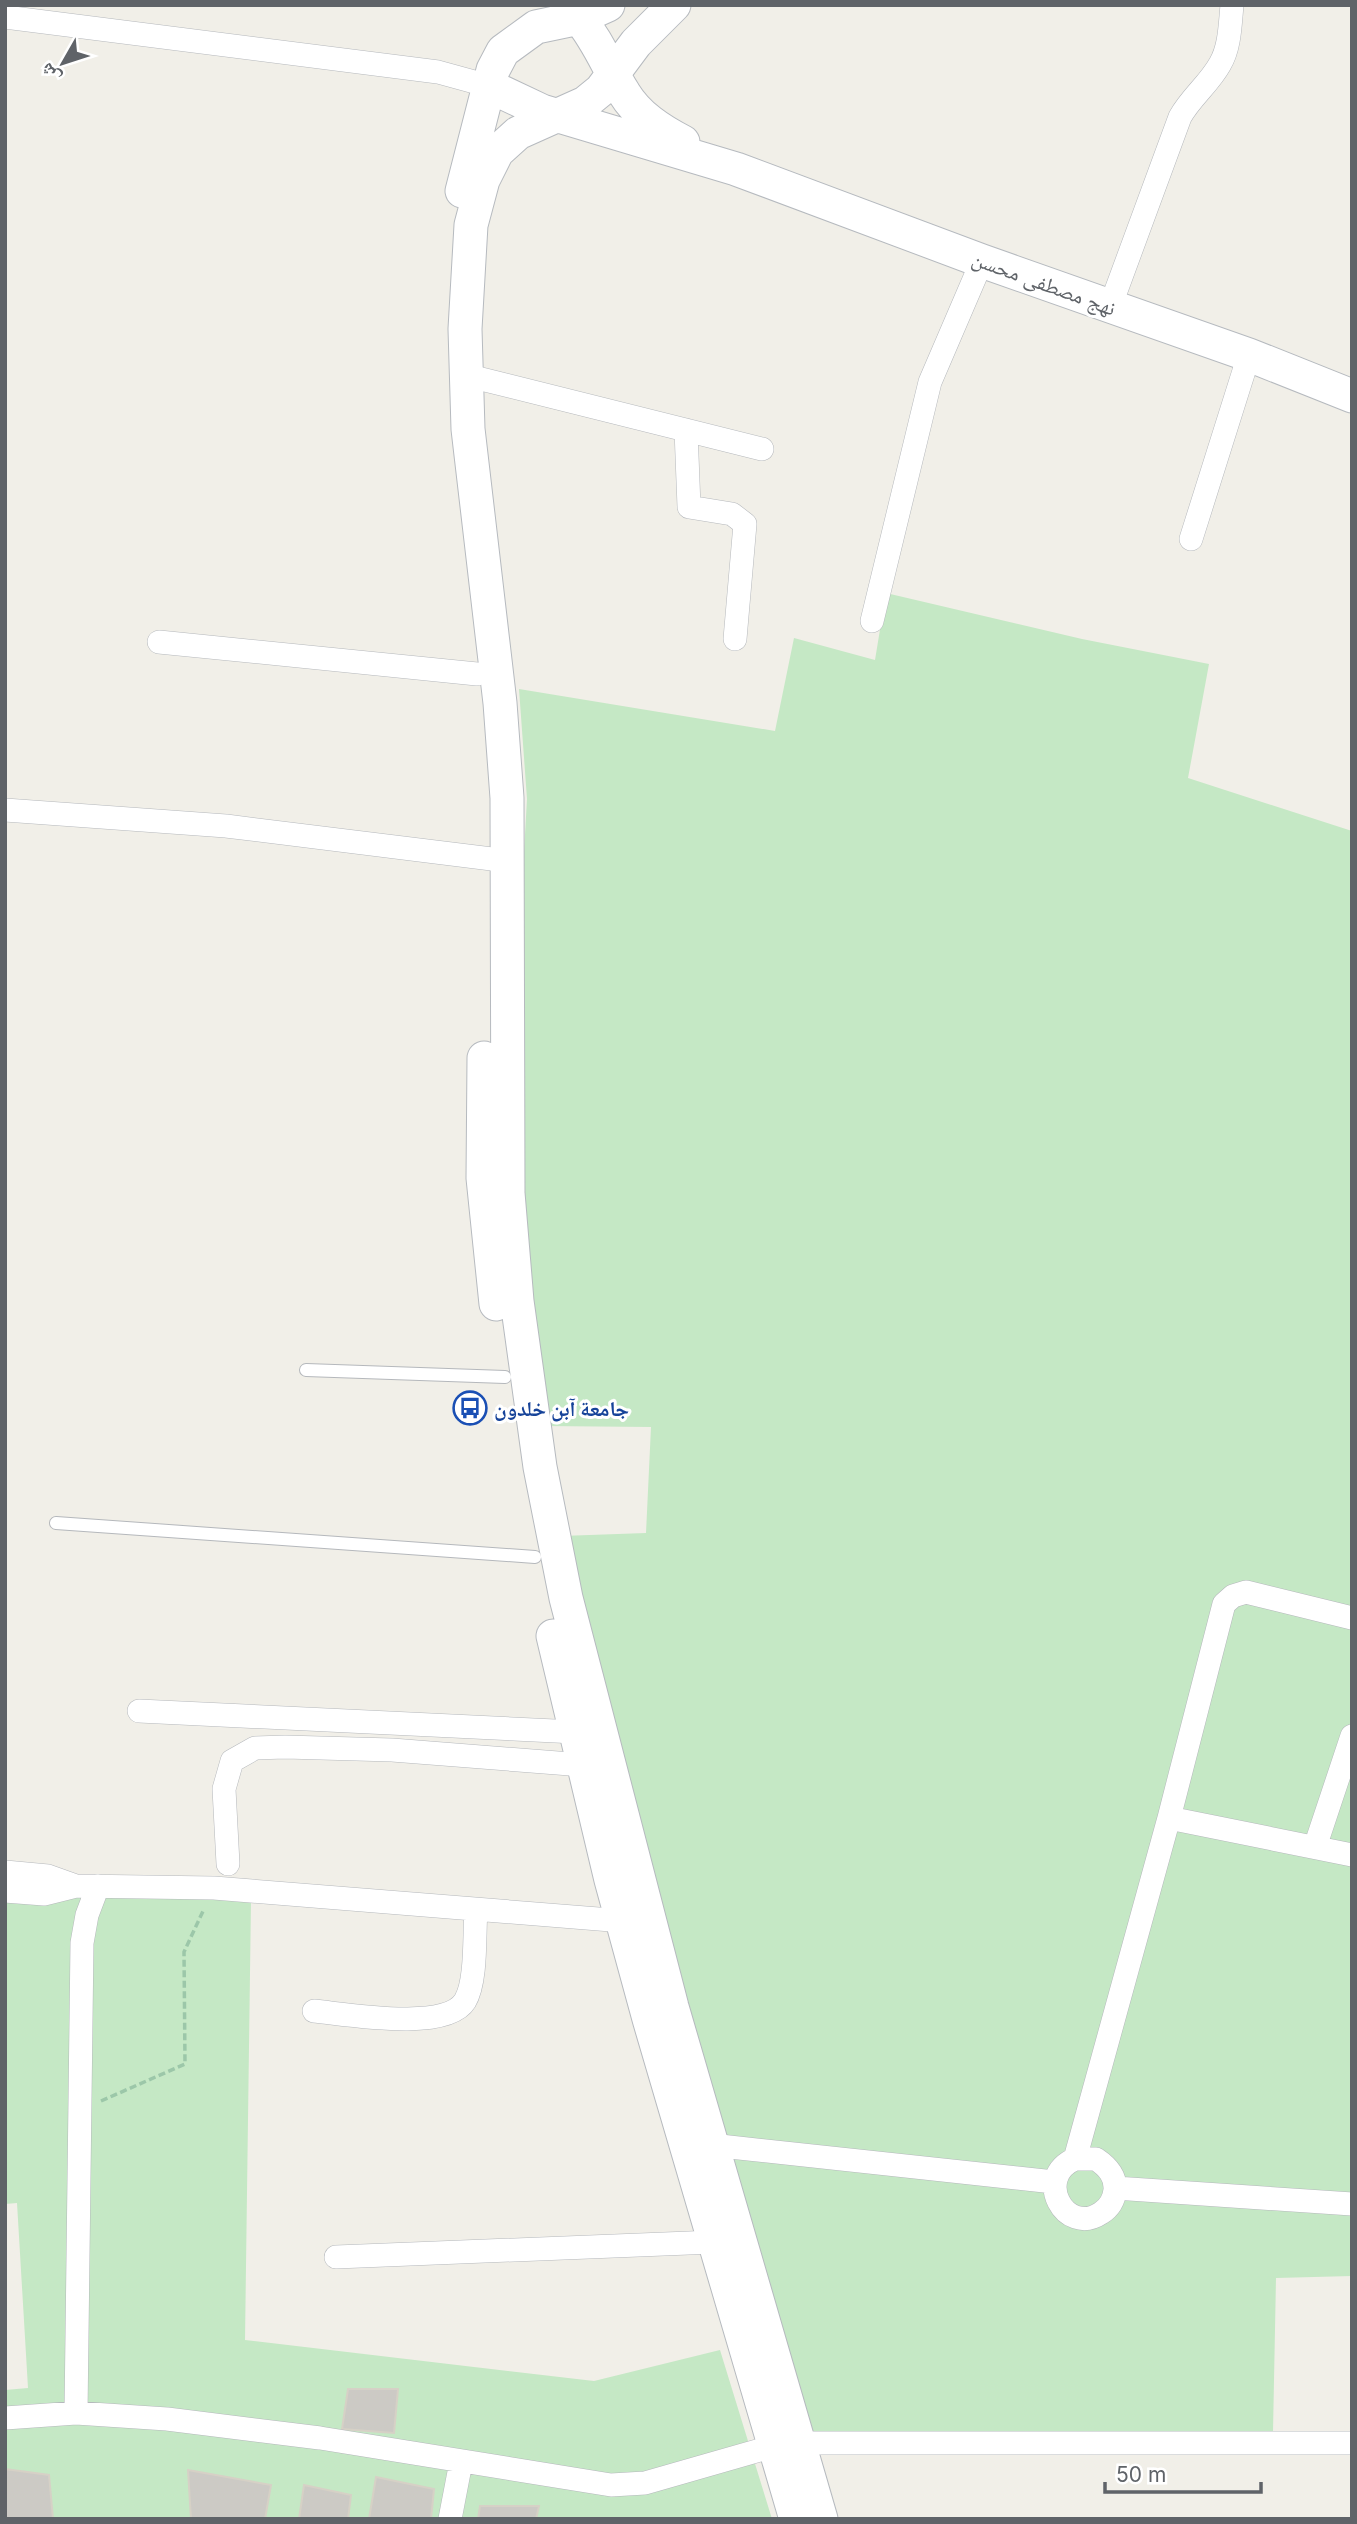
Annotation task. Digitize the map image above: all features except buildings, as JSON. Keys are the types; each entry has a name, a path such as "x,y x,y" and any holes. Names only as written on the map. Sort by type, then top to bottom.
{"main road":[{"path":"674,5 636,43 614,74 585,103 555,114 506,143 491,161 471,225 465,375 468,429 500,704 496,858 508,1166 517,1301 551,1533 636,1922 714,2242 786,2444 821,2519"},
{"path":"593,12 545,23 515,40 503,51 489,86 456,221 450,328 456,504 477,674 486,806 496,858 487,914 483,1178 505,1377 535,1557 583,1765 711,2146 786,2444 796,2519"},
{"name":"نهج مصطفى محسن","path":"593,12 598,42 624,94 654,125 736,169"},
{"name":"نهج مصطفى محسن","path":"489,86 515,100 555,114 736,169 982,261 1249,355 1352,396"}],"street":[{"path":"1110,307 1180,117 1193,96 1216,70 1225,52 1232,5"},
{"path":"5,17 438,72 489,86"},
{"path":"872,621 930,382 982,261"},
{"path":"1191,539 1249,355"},
{"path":"465,375 762,449"},
{"path":"686,430 689,507 732,514 745,524 735,639"},
{"path":"159,642 477,674"},
{"path":"5,810 226,826 496,858"},
{"path":"1075,2159 1224,1604 1233,1595 1246,1592 1352,1618"},
{"path":"139,1710 576,1732"},
{"path":"1314,1847 1352,1736"},
{"path":"228,1864 226,1777 232,1761 255,1748 392,1750 583,1765"},
{"path":"1168,1818 1352,1855"},
{"path":"5,1872 48,1876 87,1886"},
{"path":"5,1891 44,1894 87,1886 214,1888 636,1922"},
{"path":"76,2413 78,2111 82,1943 87,1915 87,1886"},
{"path":"314,2011 402,2018 439,2017 451,2013 464,2003 470,1988 476,1910"},
{"path":"711,2146 1054,2182"},
{"path":"1089,2158 1102,2163 1112,2174 1115,2188 1108,2208 1096,2216 1082,2218 1062,2209 1055,2197 1054,2182 1061,2168 1075,2159 1089,2158"},
{"path":"1115,2188 1352,2204"},
{"path":"336,2257 714,2242"},
{"path":"5,2418 76,2413 167,2419 320,2438 611,2485 645,2483 786,2444 1352,2443"},
{"path":"450,2519 461,2462"}],"lane":[{"path":"306,1370 505,1377"},
{"path":"56,1522 535,1557"}],"path":[{"path":"78,2111 185,2064 184,1952 214,1888"}],"green space":[{"path":"886,593 1082,639 1209,664 1188,778 1352,831 1352,2276 1276,2278 1273,2432 806,2433 711,2106 561,1536 646,1533 651,1427 544,1426 513,1209 514,1030 527,799 519,689 775,731 794,638 875,660"},
{"path":"5,1879 251,1900 245,2340 594,2381 720,2350 772,2519 5,2519 5,2390 28,2388 17,2203 5,2204"}],"place":[{"name":"جامعة آبن خلدون","path":"470,1408"}]}
